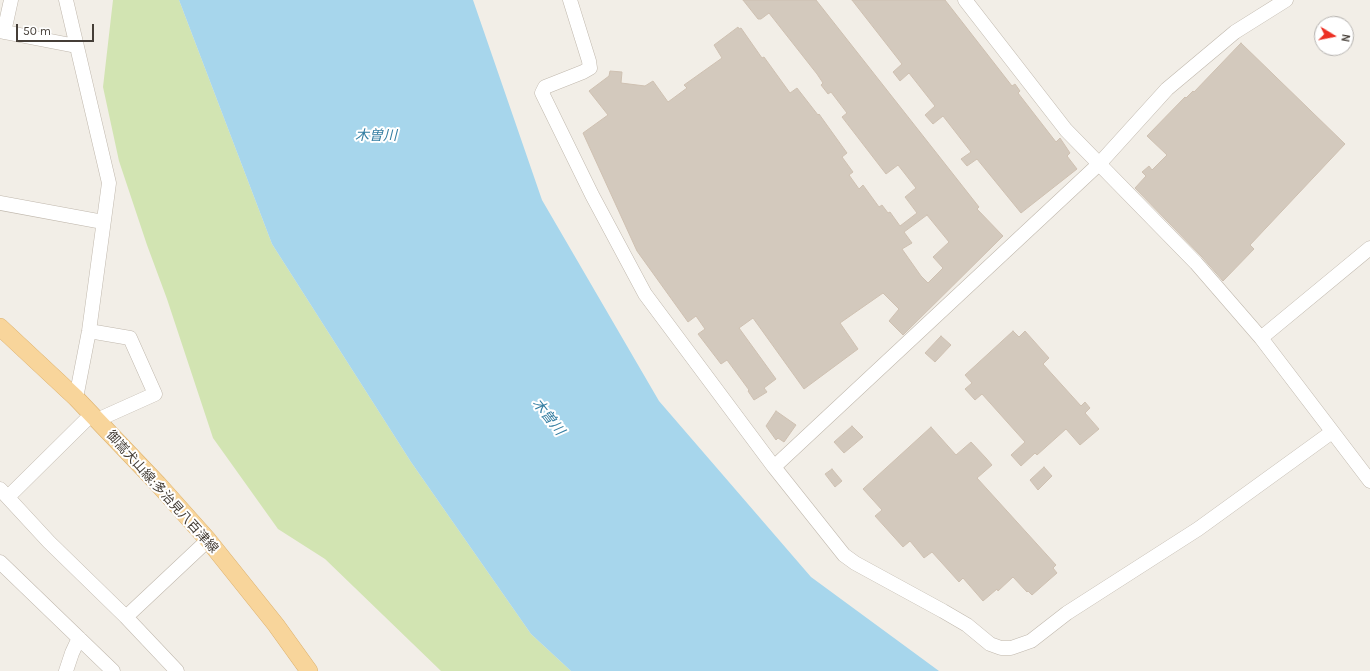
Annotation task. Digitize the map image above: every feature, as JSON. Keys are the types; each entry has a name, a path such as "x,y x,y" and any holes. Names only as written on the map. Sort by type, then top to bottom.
{"main road":[{"name":"御嵩犬山線;多治見八百津線","path":"0,327 76,398 158,484 208,540 276,625 309,671"}],"street":[{"path":"11,0 2,31 76,46"},
{"path":"66,0 109,183 89,331 76,398"},
{"path":"570,0 590,68 545,87 542,92 592,195 646,294 774,467 844,555 855,563 944,611 966,625 990,644 1001,648 1011,648 1032,641 1067,613 1198,529 1332,432"},
{"path":"965,0 1066,130 1100,163 1196,263 1261,338 1332,432 1370,479"},
{"path":"774,467 1100,163 1167,90 1235,32 1286,0"},
{"path":"0,202 103,222"},
{"path":"1261,338 1370,248"},
{"path":"89,331 130,338 155,394 94,417 4,493 48,542 126,618 177,671"},
{"path":"126,618 208,540"},
{"path":"0,562 113,671"},
{"path":"66,671 79,638"}],"green space":[{"path":"113,0 179,0 272,244 411,462 531,634 571,671 441,671 325,559 278,529 213,438 119,161 103,87"}],"water":[{"name":"木曽川","path":"179,0 473,0 542,200 659,401 811,577 939,671 571,671 531,634 411,462 272,244"}],"building":[{"path":"743,0 816,0 979,207 977,209 1003,236 903,335 889,321 899,309 883,293 840,323 858,349 804,389 753,318 739,328 776,379 764,388 767,392 754,400 748,391 749,390 727,360 721,364 698,334 705,329 696,316 688,322 637,251 583,133 608,115 589,91 609,76 610,71 622,72 621,83 645,86 653,81 668,102 687,88 684,85 722,58 714,45 738,27 739,29 741,28 762,58 764,57 790,93 797,88 818,115 819,114 847,153 842,157 853,172 849,175 859,189 863,185 879,207 882,205 888,213 890,212 900,226 917,213 905,197 916,188 898,165 886,174 842,117 847,113 831,92 828,94 821,85 823,83 817,74 769,13 761,19 758,19","holes":["927,215 949,242 933,257 943,268 928,283 921,276 902,249 912,243 904,232"]},
{"path":"852,0 945,0 1012,86 1015,84 1020,91 1018,93 1056,142 1060,138 1070,153 1067,156 1077,169 1021,213 977,159 967,166 961,159 971,152 943,116 933,124 925,115 935,106 909,73 900,81 893,72 902,64"},
{"path":"1241,43 1345,144 1250,245 1254,249 1223,281 1202,257 1135,188 1146,176 1142,172 1149,166 1152,170 1167,155 1147,136 1185,97 1186,98 1193,91 1194,92"},
{"path":"1013,331 1019,337 1025,331 1049,358 1043,364 1081,406 1085,402 1090,408 1085,413 1099,429 1080,445 1066,429 1037,455 1035,453 1021,466 1011,455 1025,442 982,394 975,400 965,389 972,383 965,375"},
{"path":"941,336 951,345 935,362 925,353"},
{"path":"776,411 796,425 784,442 778,438 776,440 766,426"},
{"path":"852,426 863,437 844,453 834,442"},
{"path":"931,427 956,455 971,442 986,458 992,465 977,478 1056,565 1053,568 1057,573 1032,595 1028,591 1027,592 1013,577 998,591 997,589 983,601 963,578 959,582 932,552 924,558 910,541 903,547 875,516 882,510 863,489"},
{"path":"1044,467 1052,476 1038,490 1030,480"},
{"path":"832,469 842,481 835,487 825,474"}]}
